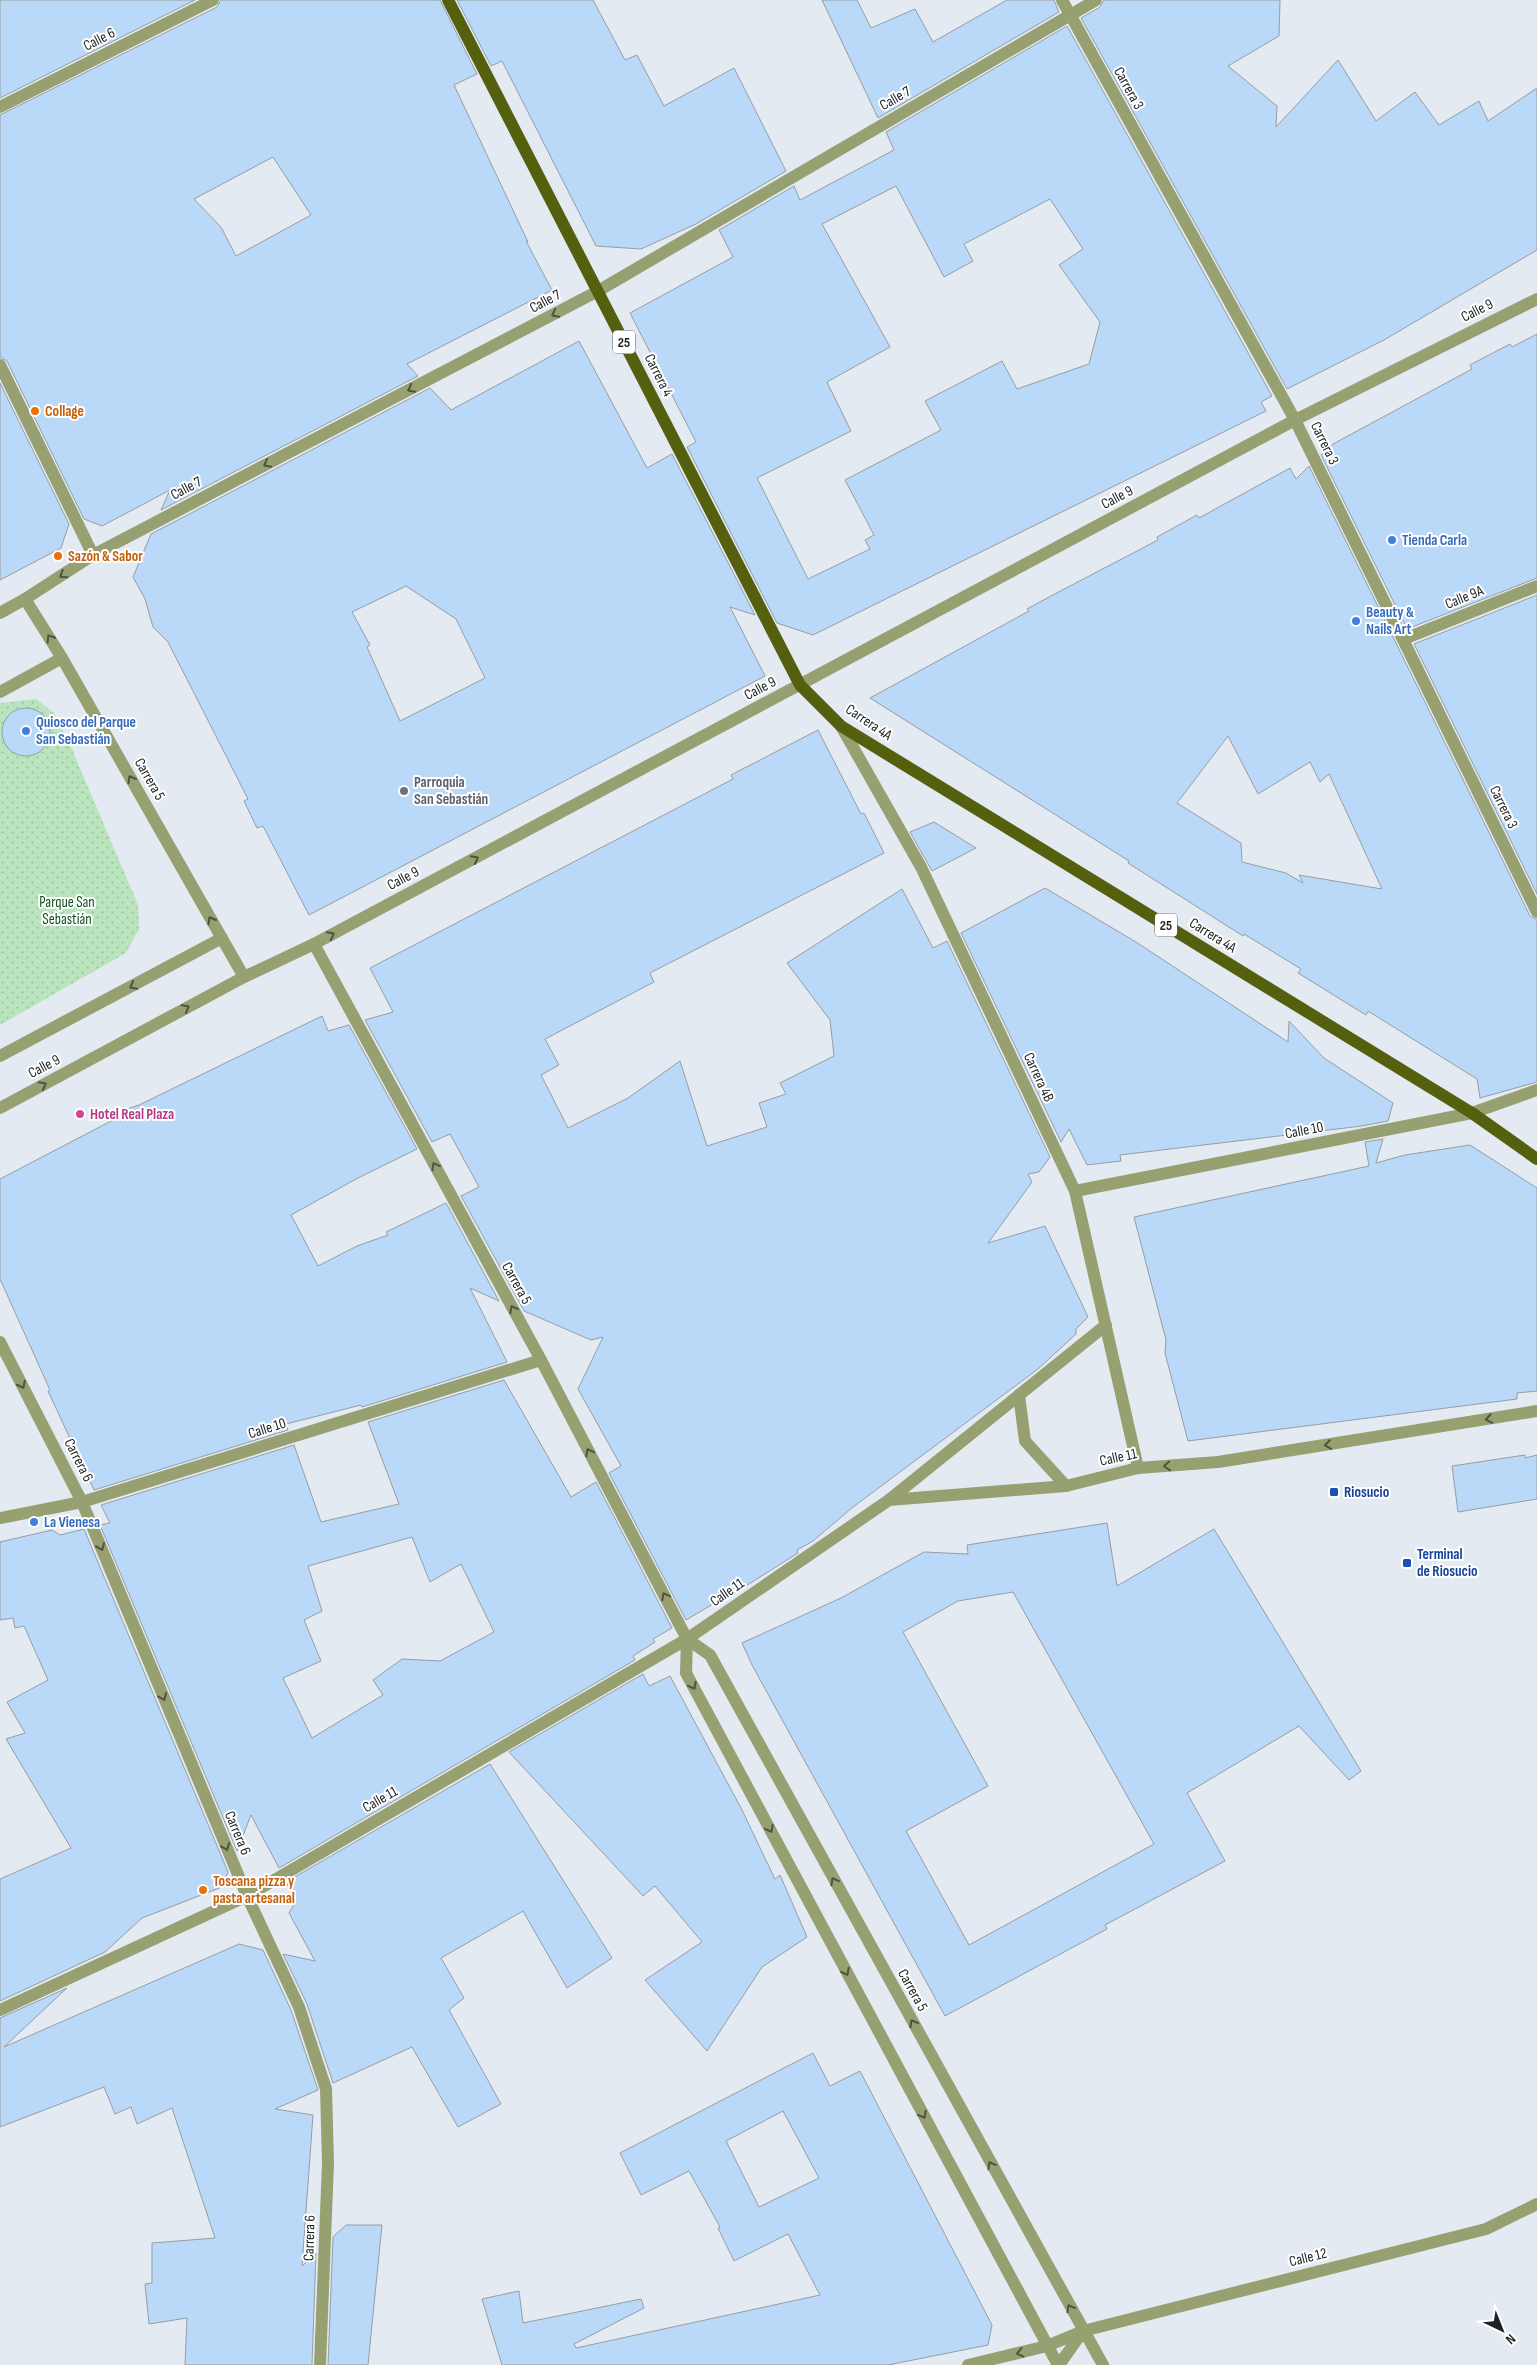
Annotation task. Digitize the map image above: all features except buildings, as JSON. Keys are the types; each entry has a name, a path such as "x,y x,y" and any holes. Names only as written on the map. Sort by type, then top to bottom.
{"main road":[{"name":"Carrera 4","path":"448,0 800,685"},
{"name":"Carrera 4A","path":"800,685 841,726 1472,1113 1537,1159"}],"street":[{"name":"Calle 6","path":"0,107 213,0"},
{"name":"Carrera 3","path":"1062,0 1296,420 1537,912"},
{"name":"Calle 7","path":"0,613 93,556 598,291 1069,14 1096,0"},
{"name":"Calle 9","path":"0,1108 244,977 314,944 1296,420 1537,298"},
{"path":"0,365 93,556"},
{"name":"Calle 9A","path":"1404,639 1537,586"},
{"name":"Carrera 5","path":"25,599 62,658 244,977"},
{"path":"0,692 62,658"},
{"name":"Carrera 4B","path":"841,726 921,867 1075,1192 1138,1468"},
{"name":"Calle 9","path":"0,1056 222,938"},
{"name":"Carrera 5","path":"314,944 541,1360 687,1639 710,1655 1103,2365"},
{"name":"Calle 10","path":"1075,1192 1472,1113 1537,1090"},
{"path":"888,1500 1106,1325"},
{"name":"Carrera 6","path":"0,1342 82,1502 247,1896 298,2007 326,2089 328,2163 320,2365"},
{"name":"Calle 10","path":"0,1518 82,1502 541,1360"},
{"path":"1020,1395 1025,1441 1066,1486"},
{"name":"Calle 11","path":"0,2010 247,1896 687,1639 888,1500 1066,1486 1138,1468 1218,1462 1537,1411"},
{"name":"Carrera 5","path":"687,1639 686,1673 1047,2346 1059,2365"},
{"name":"Calle 12","path":"968,2365 1047,2346 1083,2331 1486,2229 1537,2204"},
{"path":"1059,2365 1083,2331"}],"green space":[{"name":"Parque San Sebastián","path":"36,699 54,713 68,740 138,905 139,929 126,953 0,1025 0,703"}],"place":[{"name":"Collage","path":"35,411"},
{"name":"Tienda Carla","path":"1392,540"},
{"name":"Sazón & Sabor","path":"58,556"},
{"name":"Beauty & Nails Art","path":"1356,621"},
{"name":"Quiosco del Parque San Sebastián","path":"26,731"},
{"name":"Parroquia San Sebastián","path":"404,791"},
{"name":"Hotel Real Plaza","path":"80,1114"},
{"name":"Riosucio","path":"1334,1492"},
{"name":"La Vienesa","path":"34,1522"},
{"name":"Terminal de Riosucio","path":"1407,1563"},
{"name":"Toscana pizza y pasta artesanal","path":"203,1890"}]}
